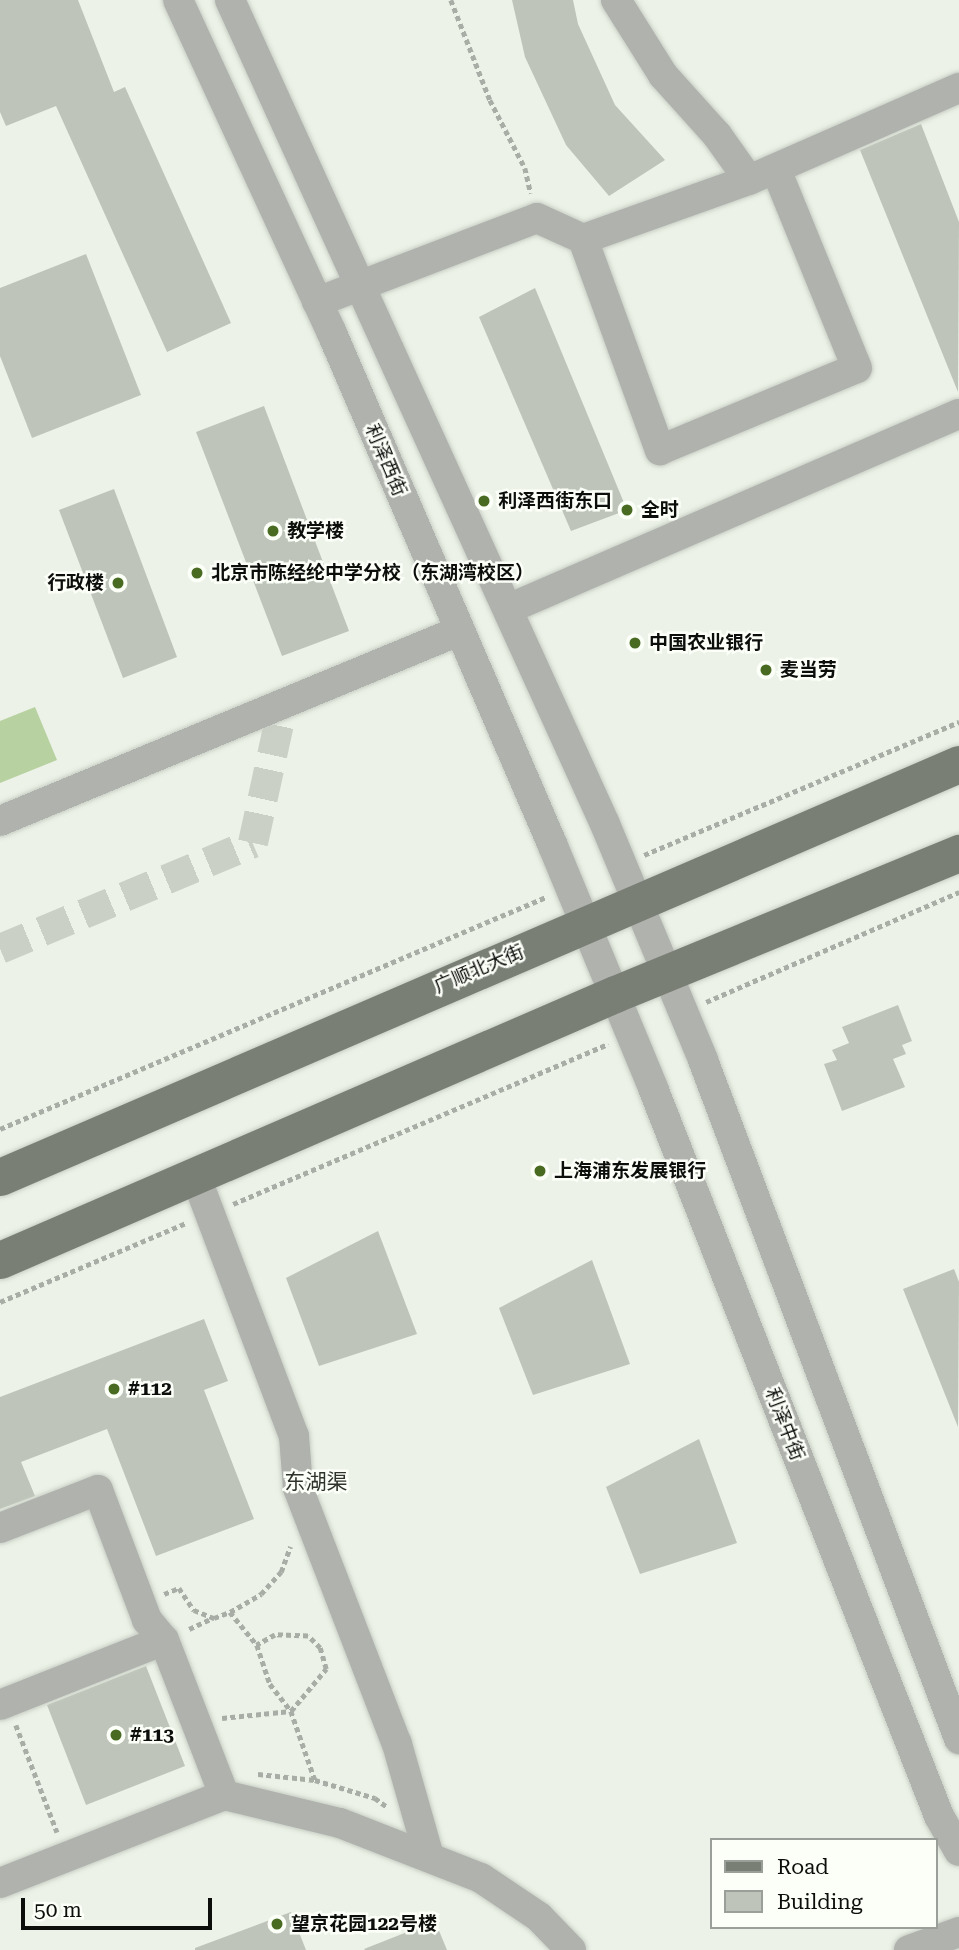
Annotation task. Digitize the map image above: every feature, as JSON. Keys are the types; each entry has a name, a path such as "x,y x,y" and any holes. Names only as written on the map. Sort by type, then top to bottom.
{"main road":[{"name":"广顺北大街","path":"0,1177 959,764"},
{"path":"0,1260 615,994 959,853"}],"street":[{"name":"利泽西街","path":"178,0 317,302 615,994"},
{"path":"230,0 622,865 683,1012 959,1739"},
{"path":"583,239 660,450 857,368 763,175 717,135 663,75 615,0"},
{"path":"317,302 537,218 583,239 763,175 958,91"},
{"path":"508,609 959,414"},
{"path":"0,821 460,630"},
{"name":"利泽中街","path":"615,994 949,1812 959,1851"},
{"path":"196,1177 294,1436 298,1488 397,1744 429,1856"},
{"path":"0,1528 98,1490 141,1603 164,1640 224,1795"},
{"path":"4,1703 164,1640"},
{"path":"0,1883 224,1795 340,1823 481,1878 539,1917 571,1950"},
{"path":"909,1950 959,1932"}],"path":[{"path":"452,0 490,100 525,168 537,218"},
{"path":"622,865 959,722"},
{"path":"0,1129 570,887"},
{"path":"683,1012 959,892"},
{"path":"0,1302 631,1034"},
{"path":"141,1603 179,1588 194,1610 214,1618 261,1594 281,1572 305,1507"},
{"path":"230,1612 257,1645 270,1684 290,1711 315,1780"},
{"path":"193,1712 230,1719 290,1711 326,1669 320,1648 308,1636 275,1635 257,1645"},
{"path":"4,1703 66,1857"}],"green space":[{"path":"35,707 57,760 0,783 0,721"}],"building":[{"path":"0,0 78,0 114,92 125,87 231,323 167,352 56,106 6,126 0,112"},
{"path":"512,0 573,0 578,24 615,105 665,160 609,196 566,145 525,57"},
{"path":"921,124 959,222 958,392 860,150"},
{"path":"86,254 141,395 32,438 0,356 0,288"},
{"path":"535,288 627,510 571,531 479,317"},
{"name":"教学楼","path":"264,406 349,631 282,656 196,432"},
{"name":"行政楼","path":"114,489 177,657 123,678 59,510"},
{"path":"898,1005 912,1041 902,1045 906,1054 893,1059 905,1087 842,1111 824,1064 837,1060 832,1050 849,1043 842,1027"},
{"path":"378,1231 417,1334 319,1366 286,1278"},
{"path":"592,1260 630,1364 533,1395 499,1308"},
{"path":"954,1269 959,1282 958,1427 903,1289"},
{"path":"204,1319 228,1381 204,1390 254,1519 156,1556 107,1429 21,1462 35,1496 0,1509 0,1397"},
{"path":"699,1439 737,1543 640,1574 606,1487"},
{"name":"#113","path":"146,1666 185,1766 86,1805 47,1705"},
{"name":"望京花园122号楼","path":"291,1912 306,1950 195,1950 195,1948"},
{"path":"435,1921 447,1950 364,1949"}],"tunnel":[{"path":"0,949 253,843 283,705"}],"place":[{"name":"利泽西街东口","path":"484,501"},
{"name":"全时","path":"627,510"},
{"name":"教学楼","path":"273,531"},
{"name":"北京市陈经纶中学分校（东湖湾校区）","path":"197,573"},
{"name":"行政楼","path":"118,583"},
{"name":"中国农业银行","path":"635,643"},
{"name":"麦当劳","path":"766,670"},
{"name":"上海浦东发展银行","path":"540,1171"},
{"name":"#112","path":"114,1389"},
{"name":"#113","path":"116,1735"},
{"name":"望京花园122号楼","path":"277,1924"}],"district":[{"name":"东湖渠","path":"316,1482"}]}
